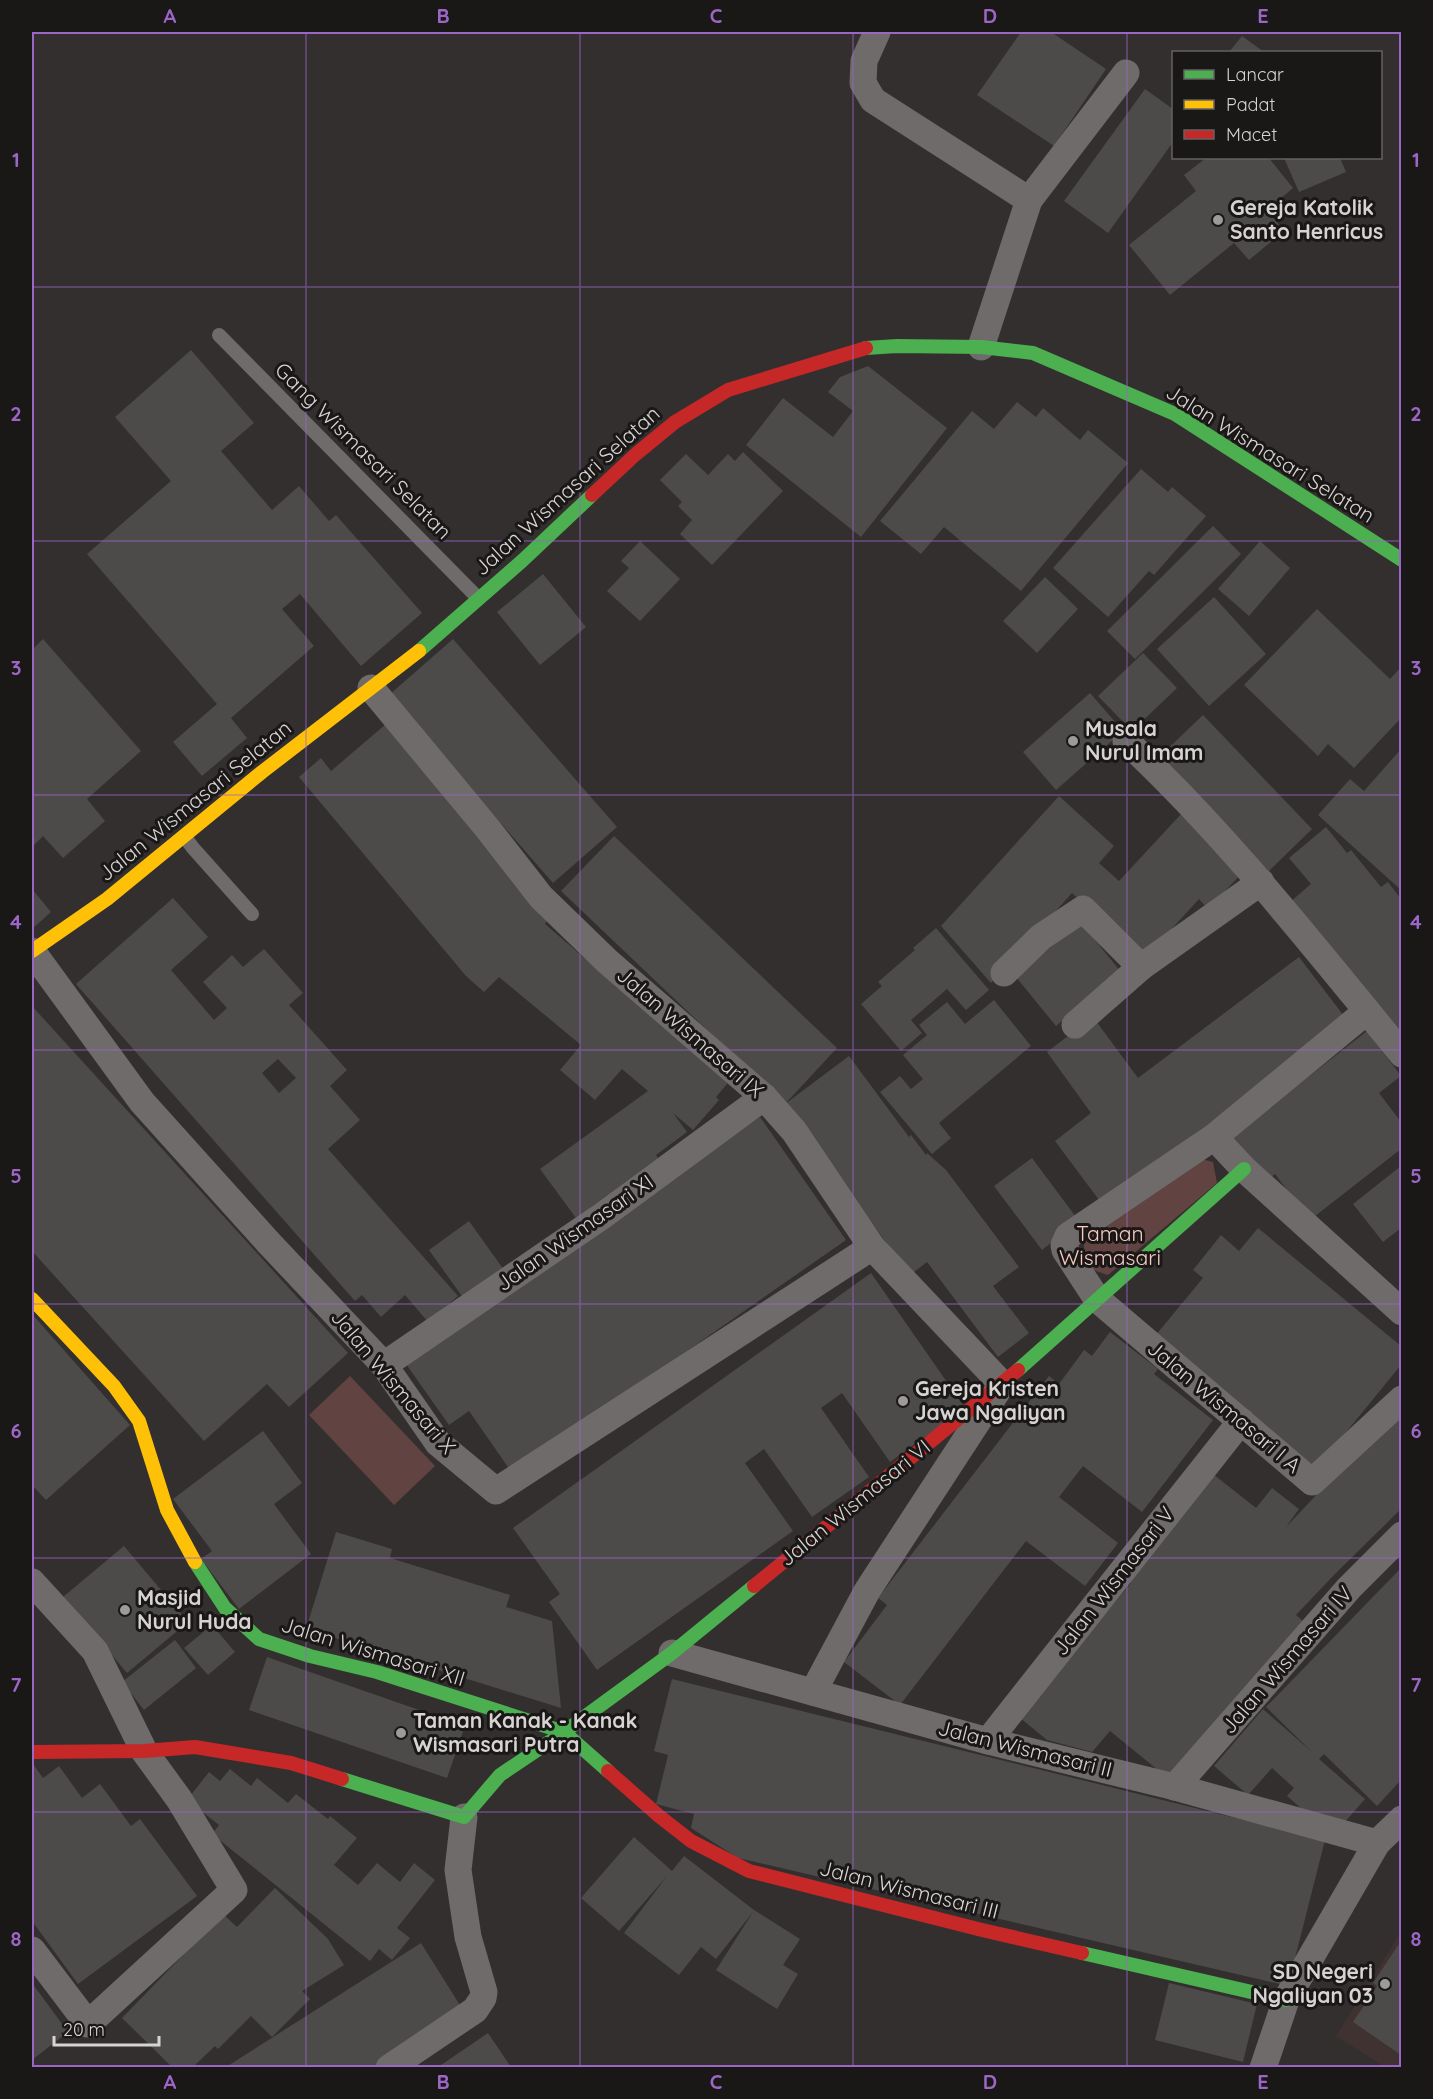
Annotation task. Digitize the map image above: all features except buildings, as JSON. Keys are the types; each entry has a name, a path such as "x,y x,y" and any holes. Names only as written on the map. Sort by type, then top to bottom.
{"street":[{"path":"877,32 864,61 862,83 873,99 1029,200"},
{"path":"981,347 1029,200 1126,73"},
{"name":"Jalan Wismasari Selatan","path":"32,951 107,899 262,772 422,649 522,561 636,454 675,422 728,390 867,348 981,347 1033,353 1175,414 1401,560"},
{"name":"Jalan Wismasari IX","path":"371,688 541,897 607,961 764,1097 794,1131 872,1246 1002,1384"},
{"path":"1126,741 1262,882 1401,1054"},
{"path":"1075,1025 1141,968 1262,882"},
{"path":"1004,973 1041,937 1083,909 1141,968"},
{"name":"Jalan Wismasari X","path":"32,951 142,1102 268,1242 384,1365 438,1443 496,1491 872,1246"},
{"name":"Jalan Wismasari I A","path":"1367,1011 1214,1137 1068,1236 1064,1245 1065,1250 1098,1299 1312,1482 1401,1399"},
{"name":"Jalan Wismasari XI","path":"384,1365 602,1216 764,1097"},
{"path":"1214,1137 1244,1169 1401,1312"},
{"path":"1002,1384 1244,1169"},
{"name":"Jalan Wismasari XII","path":"32,1299 114,1386 139,1421 167,1510 199,1569 225,1608 259,1639 310,1656 377,1672 564,1732"},
{"name":"Jalan Wismasari VI","path":"464,1817 500,1775 564,1732 672,1653 1002,1384"},
{"name":"Jalan Wismasari VI","path":"813,1692 867,1591 1002,1384"},
{"name":"Jalan Wismasari V","path":"988,1741 1241,1421"},
{"name":"Jalan Wismasari IV","path":"1175,1787 1349,1588 1401,1535"},
{"path":"32,1582 95,1651 144,1751 179,1799 234,1890 88,2024 32,1950"},
{"name":"Jalan Wismasari II","path":"672,1653 988,1741 1175,1787 1377,1844"},
{"name":"Jalan Wismasari III","path":"564,1732 659,1816 691,1841 749,1871 982,1930 1286,2000"},
{"path":"32,1752 144,1751 195,1747 291,1763 464,1817 458,1870 468,1938 484,1992 483,1998 475,2010 389,2067"},
{"path":"1263,2067 1286,2000 1377,1844 1401,1819"}],"lane":[{"name":"Gang Wismasari Selatan","path":"219,334 478,598"},
{"path":"184,836 252,914"}],"shaded area":[{"name":"SD Negeri Ngaliyan 03","path":"1401,1932 1401,2067 1385,2067 1336,2036"}],"green space":[{"name":"Taman Wismasari","path":"1193,1157 1213,1162 1217,1183 1108,1275 1084,1267 1084,1239"},
{"path":"350,1376 435,1466 394,1505 309,1415"}],"traffic: fast":[{"path":"866,348 981,347 1033,353 1175,414 1402,560"},
{"path":"419,651 522,561 592,495"},
{"path":"1018,1370 1244,1169"},
{"path":"195,1562 225,1608 259,1639 310,1656 377,1672 564,1732 608,1771"},
{"path":"342,1779 464,1817 500,1775 564,1732 672,1653 754,1586"},
{"path":"1082,1953 1286,2000"}],"traffic: slow":[{"path":"32,951 107,899 262,772 419,651"},
{"path":"32,1299 114,1386 139,1421 167,1510 195,1562"}],"traffic: jam":[{"path":"592,495 675,422 728,390 866,348"},
{"path":"754,1586 1018,1370"},
{"path":"32,1752 144,1751 195,1747 291,1763 342,1779"},
{"path":"608,1771 691,1841 749,1871 1082,1953"}],"place":[{"name":"Gereja Katolik Santo Henricus","path":"1218,220"},
{"name":"Musala Nurul Imam","path":"1073,741"},
{"name":"Gereja Kristen Jawa Ngaliyan","path":"903,1401"},
{"name":"Masjid Nurul Huda","path":"125,1610"},
{"name":"Taman Kanak - Kanak Wismasari Putra","path":"401,1733"},
{"name":"SD Negeri Ngaliyan 03","path":"1385,1984"}]}
